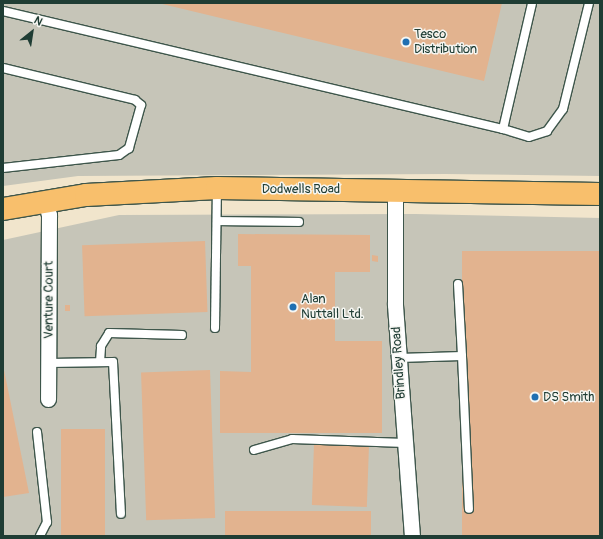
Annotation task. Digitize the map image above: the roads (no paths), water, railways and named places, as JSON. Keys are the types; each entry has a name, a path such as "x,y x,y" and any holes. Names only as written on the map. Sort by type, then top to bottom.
{"main road":[{"name":"Dodwells Road","path":"3,209 45,200 86,195 217,188 600,194"}],"street":[{"name":"Brindley Road","path":"395,190 395,305 412,536"},
{"name":"Venture Court","path":"45,200 49,216 48,399"}],"lane":[{"path":"503,129 532,3"},
{"path":"3,11 503,129 529,138 547,131 563,109 589,3"},
{"path":"3,68 134,100 141,105 129,148 120,155 3,168"},
{"path":"215,328 217,188"},
{"path":"217,222 299,222"},
{"path":"458,284 469,509"},
{"path":"100,362 101,346 109,333 182,335"},
{"path":"399,358 462,356"},
{"path":"48,363 113,362 121,514"},
{"path":"37,432 47,522 40,536"},
{"path":"254,450 292,439 405,443"}],"place":[{"name":"Tesco Distribution","path":"406,42"},
{"name":"Alan Nuttall Ltd.","path":"293,307"},
{"name":"DS Smith","path":"535,397"}]}
